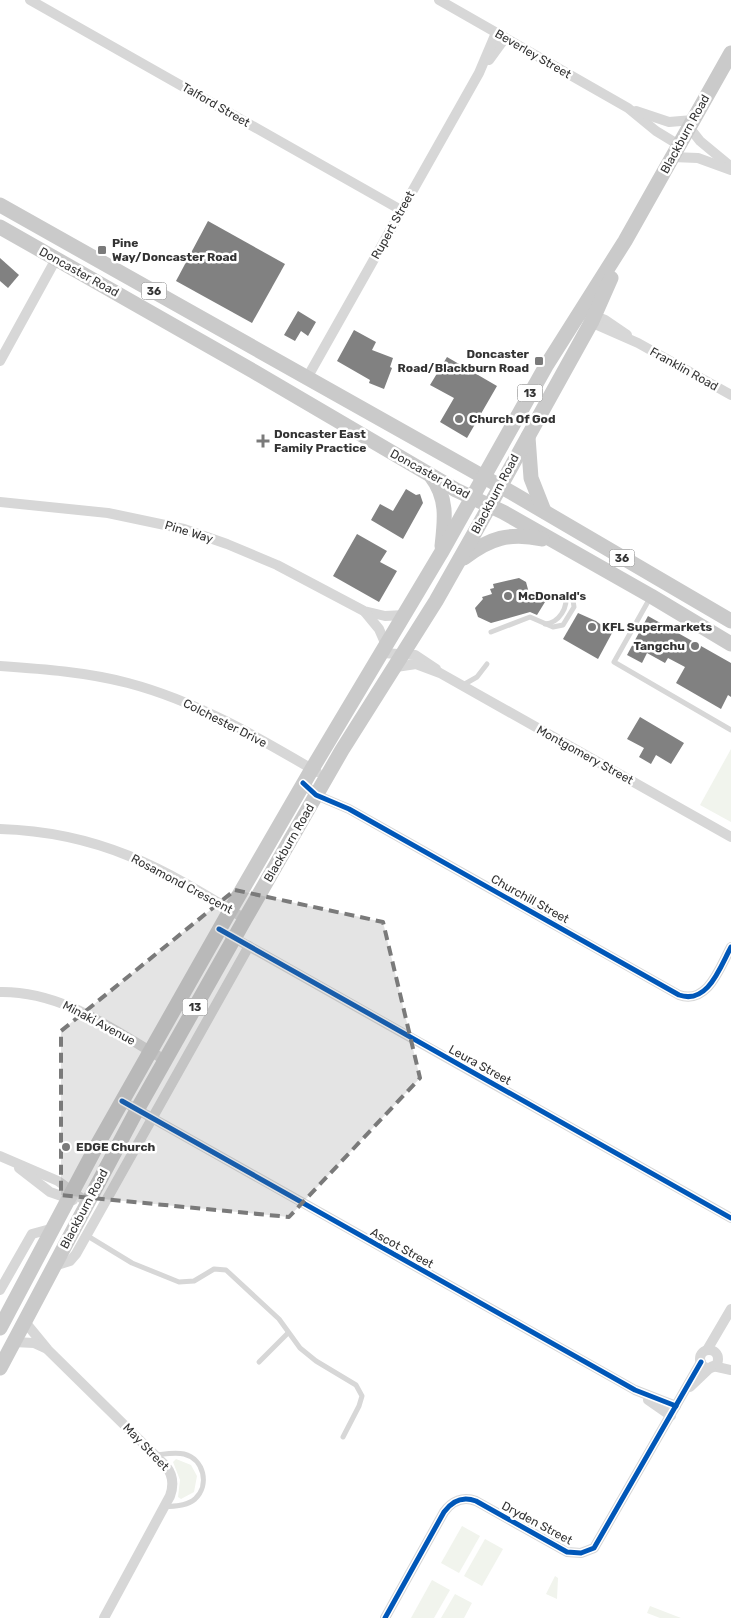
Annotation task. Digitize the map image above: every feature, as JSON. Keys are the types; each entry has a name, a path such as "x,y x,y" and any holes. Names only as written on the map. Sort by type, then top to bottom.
{"main road":[{"name":"Blackburn Road","path":"0,1368 137,1110 234,938 321,787 400,661 458,563 528,435 625,241 731,53"},
{"name":"Doncaster Road","path":"0,206 483,476 731,621"},
{"name":"Doncaster Road","path":"0,227 430,475 490,505 651,596 731,644"},
{"name":"Blackburn Road","path":"0,1328 122,1100 303,783 441,553 546,366 589,316"},
{"path":"528,435 531,478 544,511"},
{"path":"430,475 438,485 444,506 441,553"},
{"path":"458,563 476,548 505,536 528,536 555,542"}],"street":[{"name":"Talford Street","path":"30,0 401,210"},
{"name":"Beverley Street","path":"439,0 628,108 656,131 676,151 731,168"},
{"name":"Rupert Street","path":"307,378 479,73 496,33"},
{"name":"Rupert Street","path":"479,73 505,38"},
{"name":"Beverley Street","path":"628,108 669,122 691,124 700,141 731,168"},
{"path":"0,361 56,259"},
{"name":"Franklin Road","path":"589,316 731,395"},
{"name":"Pine Way","path":"0,502 108,513 184,529 227,544 277,565 364,611 385,616 404,615"},
{"name":"Pine Way","path":"364,611 379,629 384,649"},
{"name":"Montgomery Street","path":"384,649 400,661 416,664 440,673"},
{"name":"Montgomery Street","path":"400,661 416,655 440,673 462,686 731,838"},
{"name":"Colchester Drive","path":"0,666 83,674 128,683 162,693 210,712 312,768 321,787"},
{"name":"Churchill Street","path":"303,783 321,787 349,809 683,996 694,996 706,990 731,947"},
{"name":"Rosamond Crescent","path":"0,829 65,835 107,846 155,867 245,919"},
{"name":"Leura Street","path":"219,929 731,1218"},
{"path":"54,1266 70,1261 76,1254 249,946"},
{"name":"Minaki Avenue","path":"0,992 36,995 61,1002 165,1060"},
{"name":"Ascot Street","path":"122,1100 673,1411"},
{"path":"0,1156 48,1191 71,1195 88,1203"},
{"path":"0,1290 32,1234 54,1228"},
{"name":"Dryden Street","path":"687,1389 713,1359 723,1326 731,1308"},
{"name":"May Street","path":"25,1322 48,1350 156,1455 168,1468 172,1479 172,1493 104,1618"},
{"name":"May Street","path":"14,1342 34,1343 48,1350"},
{"path":"713,1359 731,1364"},
{"path":"713,1359 731,1370"},
{"name":"Dryden Street","path":"385,1618 444,1512 452,1504 461,1500 476,1501 567,1552 576,1554 590,1551 602,1537 687,1389 700,1362 706,1367 713,1359"}],"lane":[{"path":"491,632 530,617 544,624 558,627 570,618 574,607 573,600 565,594 567,601 563,611 556,620 544,624"},
{"path":"651,596 614,662 731,730"},
{"path":"462,686 477,678 487,664"},
{"path":"86,1235 132,1263 179,1282 194,1281 214,1269 226,1270 279,1319 300,1348 316,1361 356,1385 362,1396 343,1437"},
{"path":"259,1362 288,1333"},
{"path":"156,1455 186,1455 197,1462 203,1472 202,1488 195,1498 182,1504 164,1507"}],"highlighted area":[{"path":"235,890 383,922 420,1078 289,1217 61,1195 61,1031"}],"shaded area":[{"path":"731,749 731,822 700,805"},
{"path":"176,1459 191,1465 197,1476 194,1492 181,1499 178,1497 180,1480 173,1462"},
{"path":"462,1526 480,1536 459,1573 441,1563"},
{"path":"485,1539 503,1549 482,1586 464,1576"},
{"path":"555,1576 558,1578 557,1599 546,1594"},
{"path":"432,1580 450,1590 434,1618 411,1618"},
{"path":"455,1594 472,1603 464,1618 441,1618"},
{"path":"650,1606 681,1618 660,1618 647,1613"}],"building":[{"path":"208,221 285,264 252,323 176,281"},
{"path":"0,258 19,275 8,288 0,281"},
{"path":"298,311 316,322 308,336 301,331 295,341 284,335"},
{"path":"354,330 376,342 372,350 393,358 390,367 392,368 384,389 369,383 370,380 337,361"},
{"path":"447,357 497,386 467,438 440,422 454,398 430,385"},
{"path":"406,489 416,495 420,494 423,503 403,539 371,520 380,504 393,511"},
{"path":"357,534 387,551 380,562 397,571 379,602 333,576"},
{"path":"519,578 526,582 529,593 539,590 542,592 545,602 537,615 530,612 491,623 478,617 475,608 483,599 482,597 492,594 490,589 494,588 493,584"},
{"path":"578,613 596,621 612,633 598,659 563,639"},
{"path":"648,616 731,663 731,697 728,695 721,709 676,683 685,667 668,658 665,663 647,653 642,663 627,655"},
{"path":"640,717 684,743 671,764 656,755 651,764 639,757 644,748 627,739"}],"cycle path":[{"path":"303,783 316,795 349,809 679,995 689,997 698,995 705,989 717,974 731,947"},
{"path":"219,929 731,1218"},
{"path":"122,1101 635,1390 676,1406"},
{"path":"385,1618 444,1512 458,1500 476,1501 567,1552 581,1553 594,1548 701,1362"}],"place":[{"name":"Pine Way/Doncaster Road","path":"102,250"},
{"name":"Doncaster Road/Blackburn Road","path":"539,361"},
{"name":"Church Of God","path":"459,419"},
{"name":"Doncaster East Family Practice","path":"263,441"},
{"name":"McDonald's","path":"508,596"},
{"name":"KFL Supermarkets","path":"592,627"},
{"name":"Tangchu","path":"695,646"},
{"name":"EDGE Church","path":"66,1147"}]}
